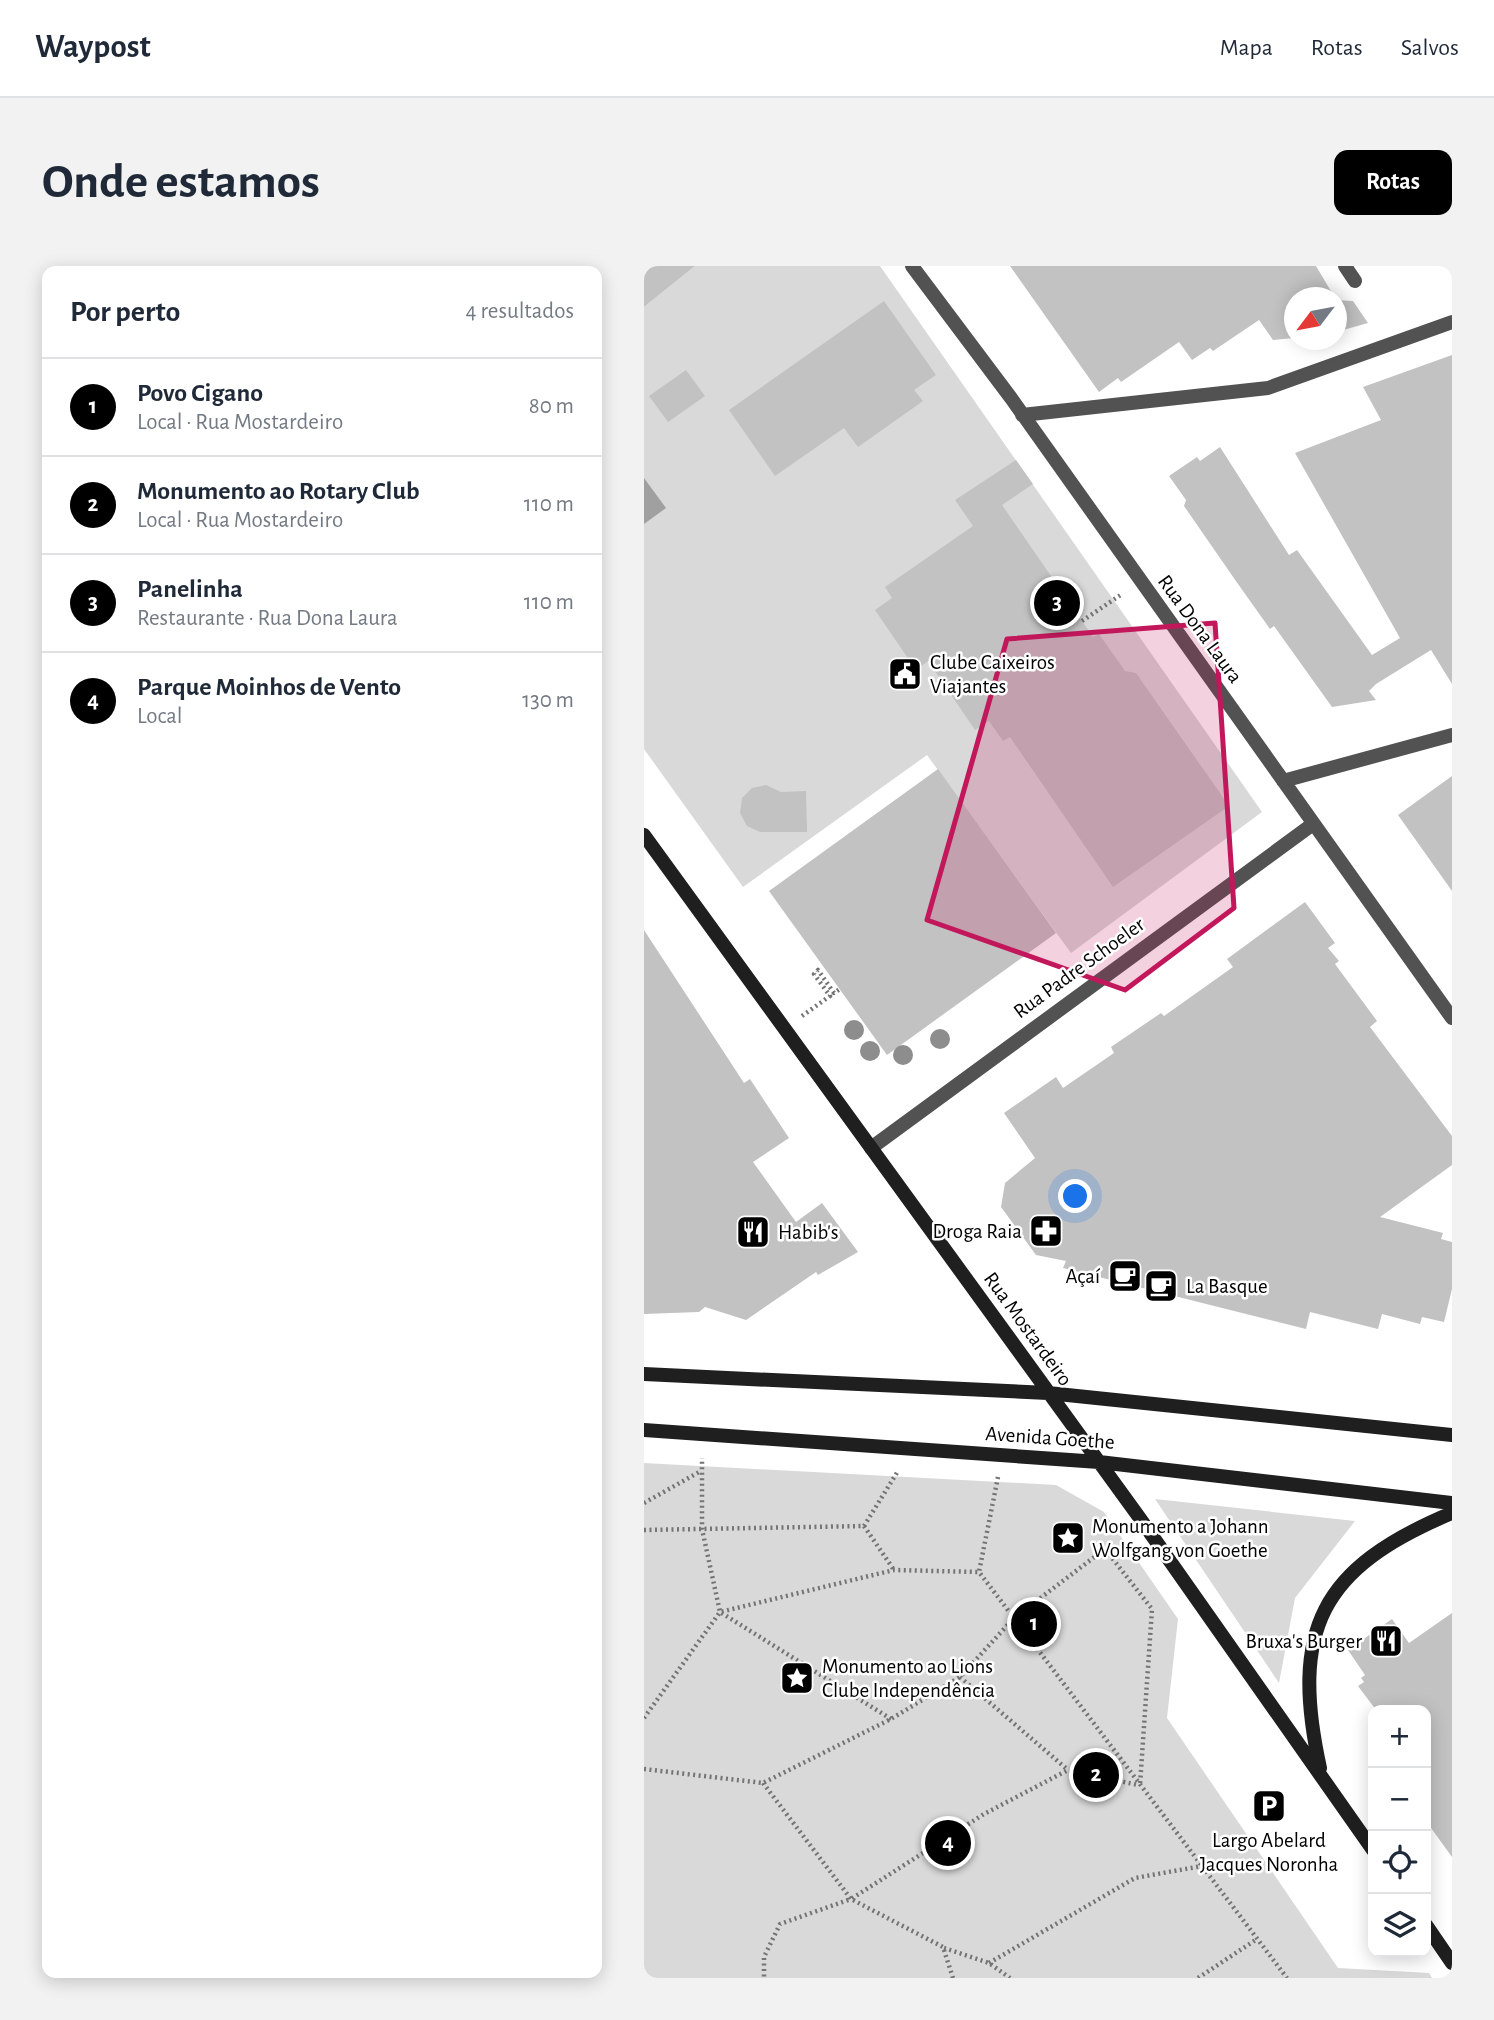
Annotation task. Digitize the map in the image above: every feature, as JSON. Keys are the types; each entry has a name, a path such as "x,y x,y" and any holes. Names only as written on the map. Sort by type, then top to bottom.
{"main road":[{"name":"Rua Mostardeiro","path":"644,835 1099,1462 1368,1843"},
{"name":"Avenida Goethe","path":"644,1374 1048,1392 1452,1435"},
{"name":"Avenida Goethe","path":"644,1430 1099,1462 1452,1503"},
{"path":"1321,1776 1307,1678 1311,1644 1325,1610 1360,1565 1401,1538 1452,1513"},
{"path":"1431,1932 1452,1963"}],"street":[{"name":"Rua Dona Laura","path":"912,266 1022,415 1452,1018"},
{"path":"1345,266 1355,281"},
{"path":"1022,415 1268,388 1452,322"},
{"path":"1283,780 1452,735"},
{"name":"Rua Padre Schoeler","path":"871,1148 1313,824"}],"path":[{"path":"1082,621 1141,583"},
{"path":"818,970 834,993 814,974 818,970"},
{"path":"784,1029 834,993"},
{"path":"703,1434 702,1529 720,1612 891,1719"},
{"path":"864,1527 911,1449"},
{"path":"1003,1456 979,1572 1287,1978"},
{"path":"644,1503 702,1471"},
{"path":"644,1530 864,1527"},
{"path":"864,1527 894,1570"},
{"path":"644,1769 763,1783 891,1719 960,1676 1014,1618 1105,1549 1152,1609 1140,1785"},
{"path":"644,1718 720,1612 894,1570 979,1572"},
{"path":"960,1676 1068,1770 1140,1785"},
{"path":"764,1978 764,1957 780,1923 851,1899 984,1814 1068,1770"},
{"path":"763,1783 851,1899 943,1947 989,1963 1010,1978"},
{"path":"989,1963 1135,1878 1202,1866"},
{"path":"1199,1978 1257,1939"},
{"path":"943,1947 953,1978"}],"highlighted area":[{"path":"1215,623 1234,908 1125,990 927,920 1007,639"}],"shaded area":[{"name":"Clube Caixeiros Viajantes","path":"695,266 880,266 1262,812 1071,953 927,755 743,887 644,749 644,307"},
{"path":"644,478 666,508 644,524"},
{"path":"644,1463 1056,1485 1104,1512 1178,1619 1167,1718 1338,1968 1429,1973 1432,1978 644,1978"},
{"path":"1155,1499 1355,1521 1295,1598 1279,1683"}],"building":[{"path":"644,266 695,266 644,307"},
{"path":"1010,266 1316,266 1328,287 1284,287 1284,339 1273,340 1259,320 1213,351 1210,348 1192,360 1179,342 1121,382 1118,378 1099,392"},
{"path":"884,301 936,375 914,390 923,401 858,447 844,428 775,476 729,410"},
{"path":"1347,301 1353,301 1368,323 1347,329"},
{"path":"1452,355 1452,684 1431,650 1376,684 1369,691 1376,700 1332,707 1274,626 1270,629 1238,584 1184,506 1186,500 1169,476 1197,457 1200,461 1220,447 1289,555 1297,550 1372,655 1400,638 1295,453 1381,420 1363,387"},
{"path":"686,370 705,396 668,422 649,396"},
{"path":"1016,460 1033,484 1002,505 1093,637 1099,634 1125,671 1136,673 1229,806 1113,887 1010,737 1003,741 989,721 975,730 928,661 916,670 875,610 892,598 885,587 973,526 955,500"},
{"path":"938,769 1056,933 887,1055 769,891"},
{"path":"1452,776 1452,891 1398,815"},
{"path":"766,785 781,792 806,791 807,832 760,832 747,826 740,813 742,798 752,788"},
{"path":"1305,902 1335,943 1328,948 1339,961 1335,964 1377,1021 1370,1027 1452,1136 1452,1165 1380,1217 1443,1233 1441,1239 1452,1242 1452,1289 1444,1322 1422,1317 1420,1324 1382,1314 1378,1329 1310,1312 1306,1329 1063,1268 1066,1261 1036,1255 1001,1207 1005,1183 1035,1158 1004,1113 1056,1077 1063,1088 1114,1053 1111,1047 1161,1013 1164,1016 1233,967 1227,959"},
{"path":"644,930 744,1083 750,1079 789,1138 753,1162 796,1222 822,1203 858,1252 818,1275 816,1272 746,1320 705,1307 699,1312 644,1314"},
{"path":"1452,1613 1452,1857 1431,1828 1431,1705 1372,1705 1358,1686 1364,1682 1361,1678 1365,1675 1348,1650 1392,1619 1409,1643"}],"place":[{"name":"Panelinha","path":"1057,603"},
{"name":"Clube Caixeiros Viajantes","path":"905,674"},
{"name":"Droga Raia","path":"1046,1231"},
{"name":"Habib's","path":"753,1232"},
{"name":"Açaí","path":"1125,1276"},
{"name":"La Basque","path":"1161,1286"},
{"name":"Monumento a Johann Wolfgang von Goethe","path":"1068,1538"},
{"name":"Povo Cigano","path":"1034,1624"},
{"name":"Bruxa's Burger","path":"1386,1641"},
{"name":"Monumento ao Lions Clube Independência","path":"797,1678"},
{"name":"Monumento ao Rotary Club","path":"1096,1775"},
{"name":"Largo Abelard Jacques Noronha","path":"1269,1806"},
{"name":"Parque Moinhos de Vento","path":"948,1843"}]}
